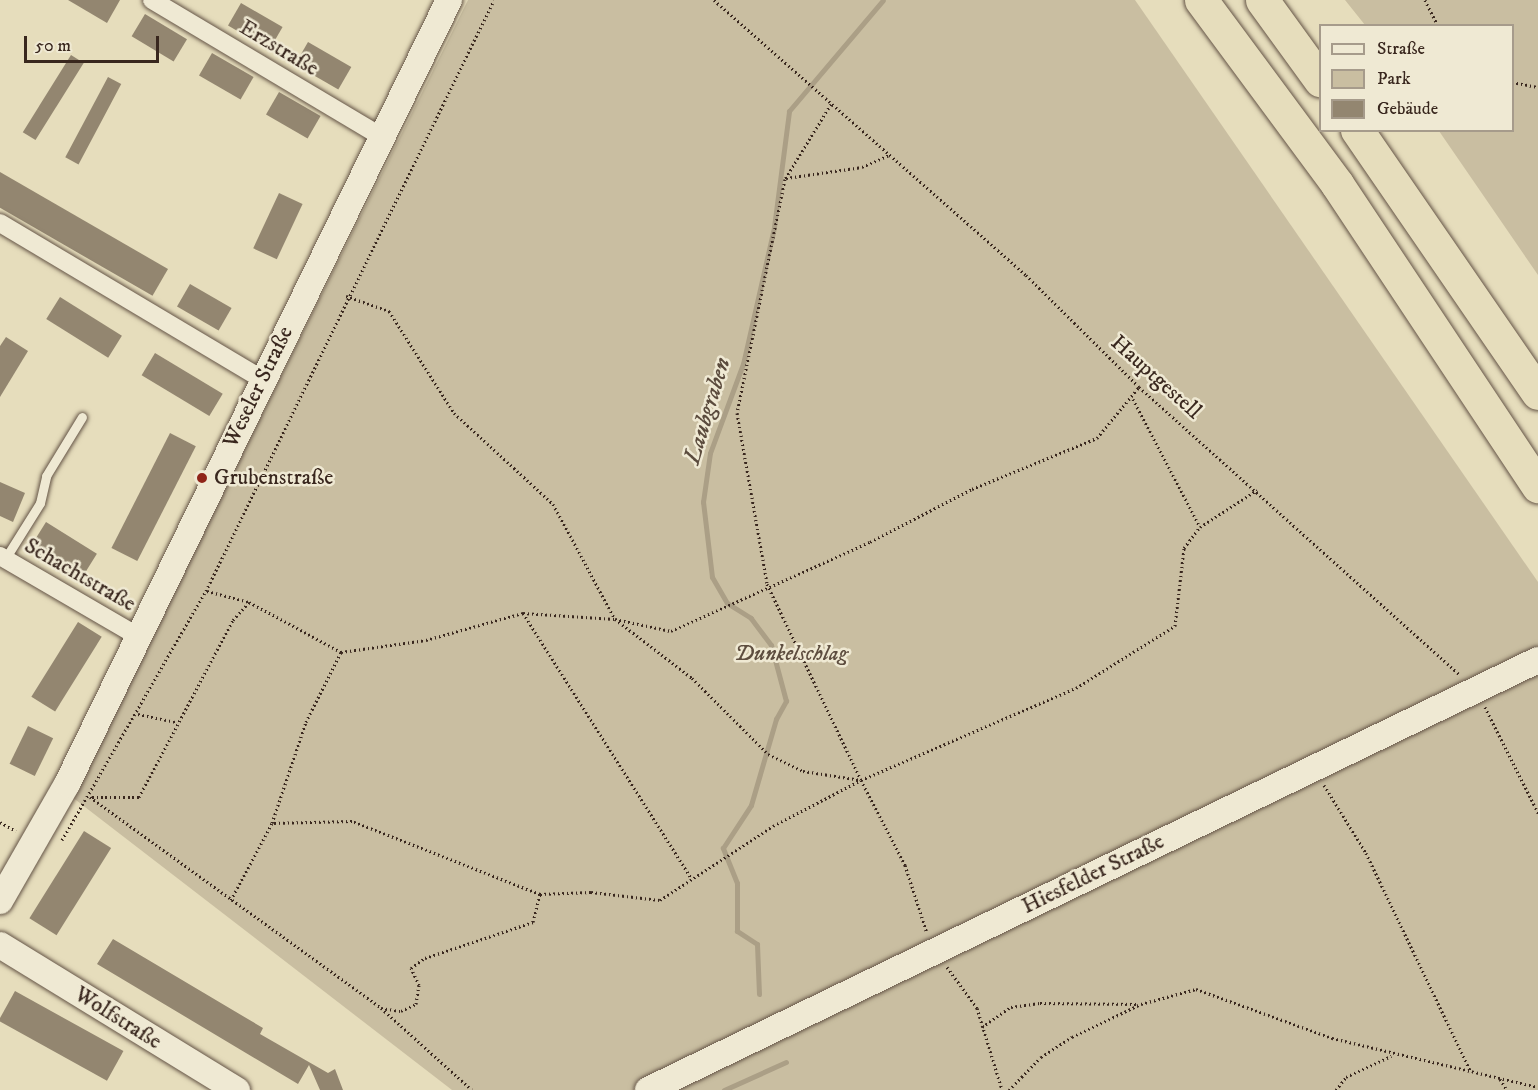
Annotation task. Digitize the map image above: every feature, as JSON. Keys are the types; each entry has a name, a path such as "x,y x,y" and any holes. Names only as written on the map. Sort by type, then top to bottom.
{"highway":[{"path":"1201,0 1337,184 1538,486"},
{"path":"1262,0 1319,79"},
{"path":"1359,132 1538,393"}],"street":[{"name":"Erzstraße","path":"152,0 382,137"},
{"name":"Weseler Straße","path":"0,902 67,784 136,635 449,0"},
{"path":"0,223 262,379"},
{"name":"Schachtstraße","path":"2,557 136,635"},
{"name":"Hiesfelder Straße","path":"648,1090 1538,660"},
{"name":"Wolfstraße","path":"0,945 237,1090"}],"lane":[{"path":"2,557 40,503 46,476 82,417"}],"path":[{"path":"90,797 206,591 346,296 494,0"},
{"name":"Hauptgestell","path":"714,0 1026,275 1139,387 1257,490 1473,692 1538,813"},
{"path":"1425,0 1437,24"},
{"path":"1514,82 1538,87"},
{"path":"831,104 785,179 737,413 767,584 861,780 905,865 922,924 936,951 976,1008 1002,1090"},
{"path":"785,179 862,166 889,154"},
{"path":"346,296 389,311 453,413 553,504 615,619 692,678 726,717 768,754 803,771 861,780"},
{"path":"206,591 249,602 341,652 426,640 523,613 615,619 671,631 767,584 1097,438 1133,399 1139,387"},
{"path":"1133,399 1200,527"},
{"path":"272,823 352,821 540,894 591,892 660,900 691,878 861,780 1076,687 1175,626 1184,548 1200,527 1257,490"},
{"path":"90,797 139,797 176,722 233,620 249,602"},
{"path":"523,613 691,878"},
{"path":"231,900 272,823 306,722 341,652"},
{"path":"138,714 176,722"},
{"path":"1313,768 1366,853 1471,1072"},
{"path":"90,797 381,1008 472,1090"},
{"path":"381,1008 401,1011 416,1004 418,985 411,968 425,958 533,922 540,894"},
{"path":"1009,1090 1041,1057 1141,1004 1196,989 1393,1055 1538,1087"},
{"path":"982,1027 1011,1007 1040,1003 1141,1004"},
{"path":"1336,1090 1346,1077 1393,1055"},
{"path":"1499,1078 1507,1090"}],"green space":[{"name":"Dunkelschlag","path":"468,0 1135,0 1538,582 1538,1090 452,1090 72,797"},
{"path":"1345,0 1538,0 1538,275 1440,132 1514,132 1514,24 1364,24"}],"building":[{"path":"68,0 120,0 107,23"},
{"path":"241,3 283,27 270,50 228,26"},
{"path":"145,14 187,39 174,62 132,36"},
{"path":"308,42 351,67 338,90 295,65"},
{"path":"212,53 254,77 241,100 199,76"},
{"path":"71,55 84,63 35,140 23,132"},
{"path":"108,77 121,84 79,164 65,157"},
{"path":"279,92 321,116 308,139 266,115"},
{"path":"0,172 168,269 153,296 0,208"},
{"path":"279,193 303,204 277,259 253,248"},
{"path":"190,284 232,308 219,331 177,307"},
{"path":"60,297 122,336 108,358 46,319"},
{"path":"6,337 28,351 0,397 0,346"},
{"path":"155,353 223,394 209,416 142,375"},
{"path":"170,433 196,446 137,561 111,548"},
{"path":"0,482 25,493 13,522 0,516"},
{"path":"46,522 97,554 79,582 29,550"},
{"path":"78,622 102,637 55,711 31,697"},
{"path":"28,726 53,738 35,776 10,764"},
{"path":"84,831 111,848 57,935 29,918"},
{"path":"113,939 263,1028 260,1034 328,1073 335,1069 343,1090 320,1090 309,1065 298,1084 97,964"},
{"path":"15,991 123,1051 107,1081 0,1022"}],"waterway":[{"name":"Laubgraben","path":"759,994 757,944 737,931 737,883 723,848 751,805 776,719 786,701 771,645 751,618 727,603 712,577 703,502 710,453 743,364 774,227 789,111 883,0"},
{"name":"Laubgraben","path":"724,1090 786,1062"}],"place":[{"name":"Grubenstraße","path":"202,478"}]}
